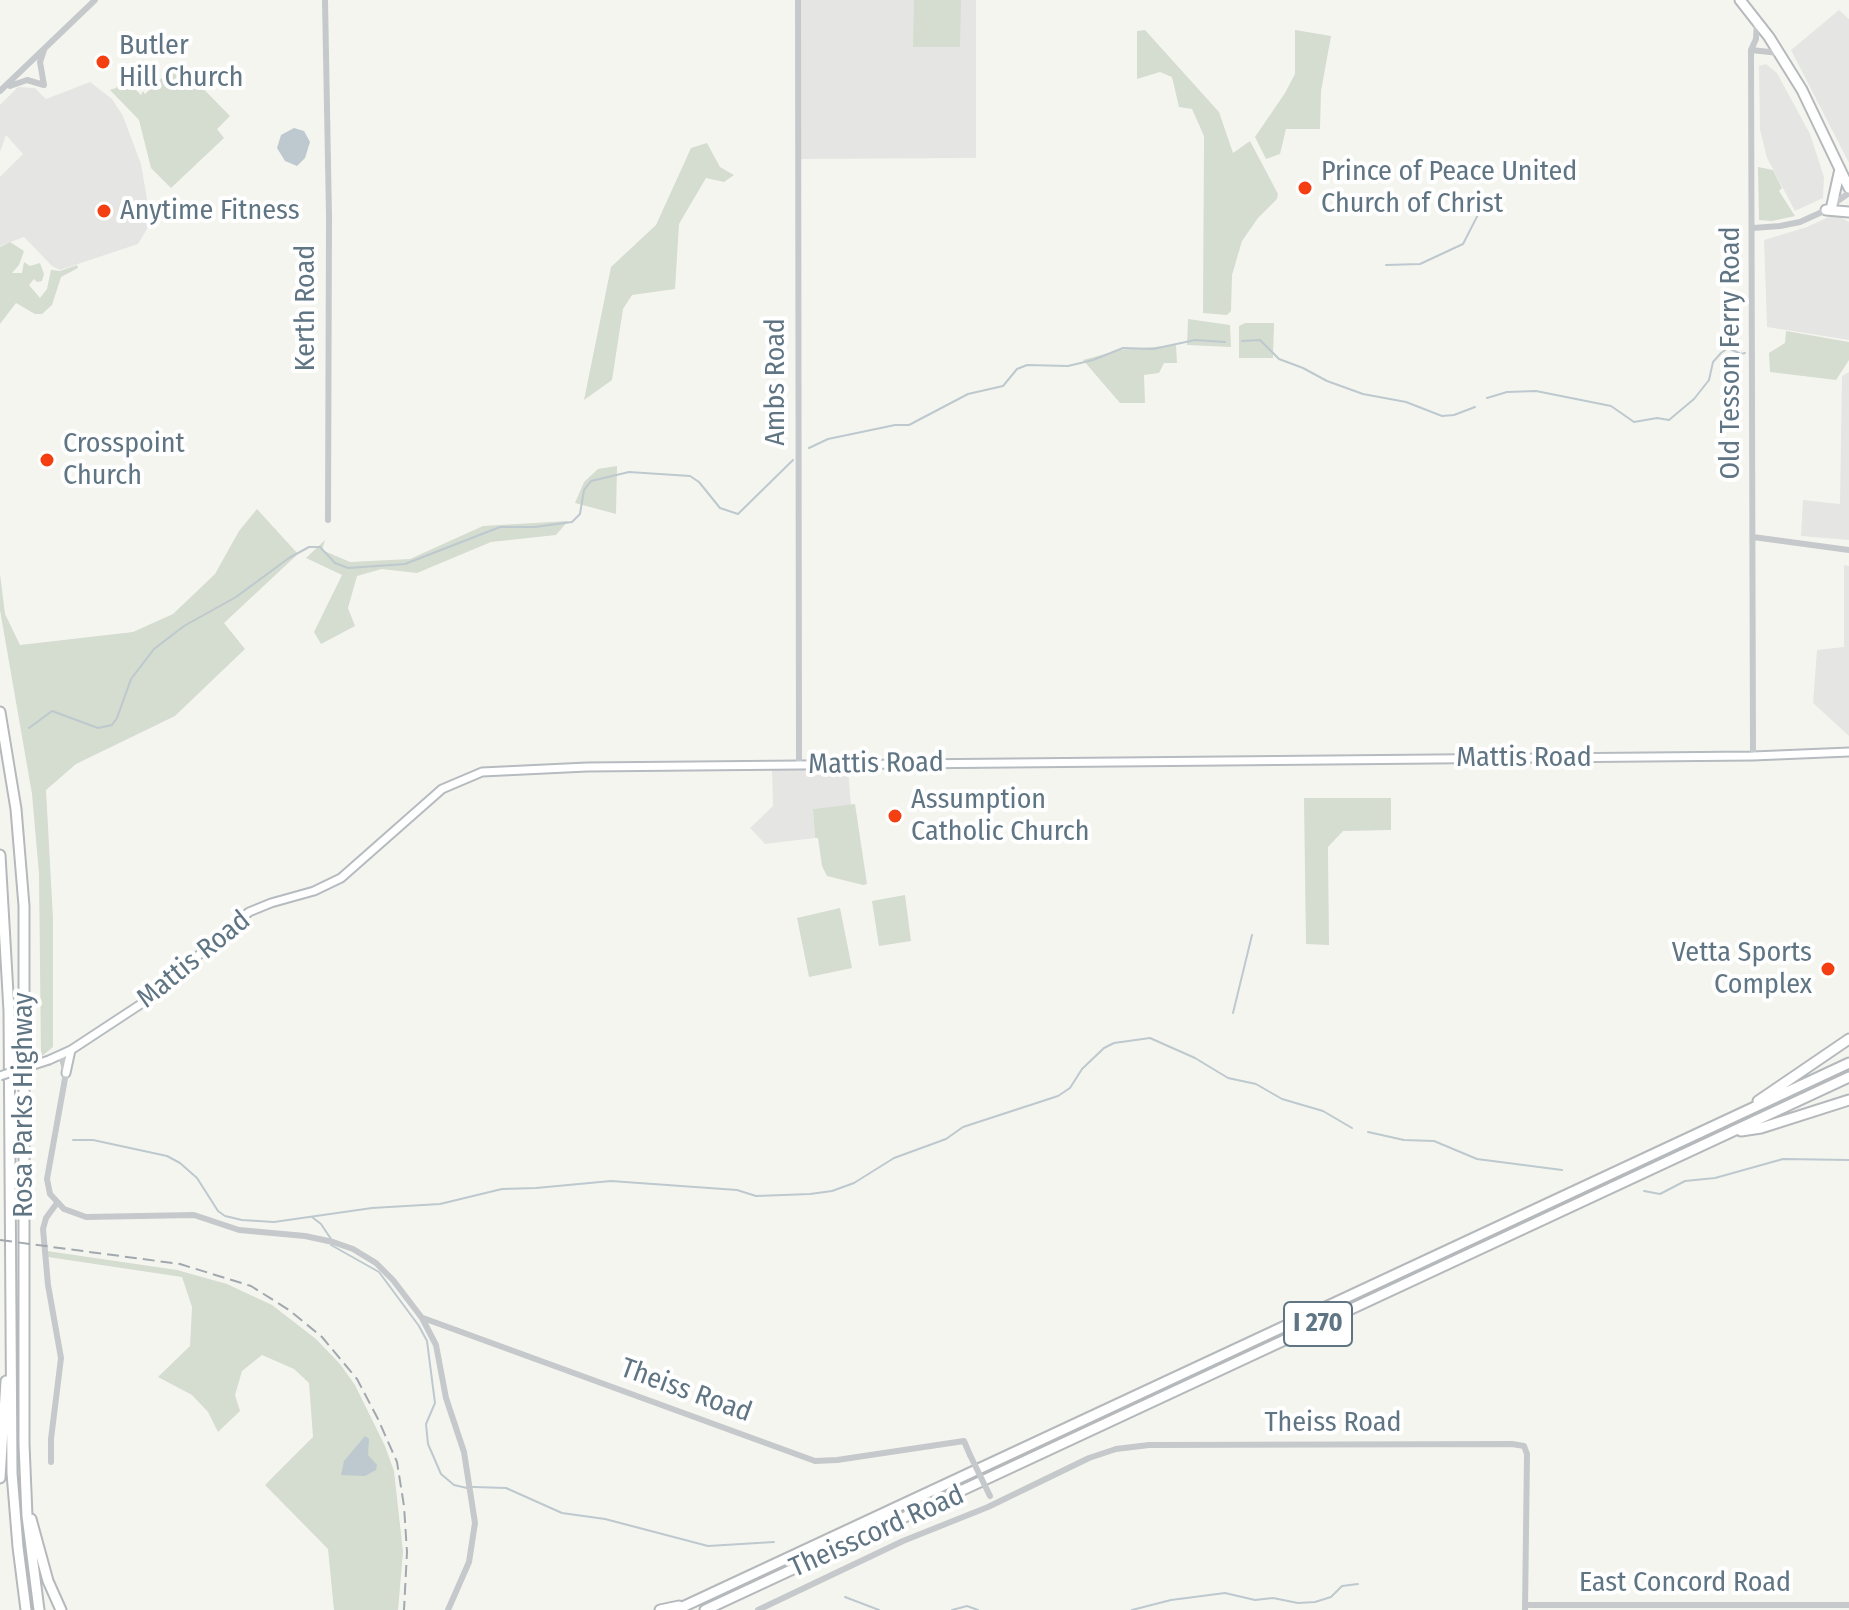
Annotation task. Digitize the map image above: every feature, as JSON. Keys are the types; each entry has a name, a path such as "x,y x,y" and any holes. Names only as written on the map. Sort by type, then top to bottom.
{"highway":[{"path":"1740,0 1780,53 1807,100 1842,167 1849,191"},
{"path":"1842,167 1829,208 1849,212"},
{"name":"Rosa Parks Highway","path":"0,712 16,809 24,906 23,1416 26,1500"},
{"name":"Rosa Parks Highway","path":"0,855 9,1011 11,1350"},
{"path":"1739,1115 1849,1039"},
{"name":"I 270","path":"676,1610 1849,1063"},
{"name":"I 270","path":"706,1610 1849,1077"},
{"path":"1726,1134 1761,1128 1849,1100"},
{"path":"0,1478 4,1398 11,1350"},
{"path":"11,1350 13,1498 26,1610"},
{"path":"26,1500 39,1610"},
{"path":"26,1500 48,1581 61,1610"},
{"path":"660,1610 690,1603"}],"main road":[{"name":"Mattis Road","path":"0,1076 71,1050 157,993 249,912 322,889 341,878 432,797 466,777 499,769 1753,756 1849,752"},
{"path":"66,1073 71,1050"}],"street":[{"path":"1,90 95,0"},
{"name":"Kerth Road","path":"325,0 329,216 328,520"},
{"name":"Ambs Road","path":"798,0 799,765"},
{"name":"Old Tesson Ferry Road","path":"1753,756 1751,50 1756,39 1757,21"},
{"path":"1,90 27,80 44,85 40,62 44,49"},
{"path":"1751,50 1780,53"},
{"path":"1753,228 1790,225 1829,208 1849,191"},
{"path":"1753,537 1849,550"},
{"path":"61,1055 66,1073 47,1173 48,1189 68,1212 78,1216 194,1215 239,1230 331,1242 362,1253 376,1263 422,1318 432,1335 446,1398 464,1452 475,1523 472,1553 448,1610"},
{"path":"51,1462 61,1358 48,1285 43,1229 46,1218 57,1203"},
{"name":"Theiss Road","path":"422,1318 815,1461 964,1441"},
{"path":"432,1335 446,1326"},
{"name":"Theisscord Road","path":"758,1610 903,1541 994,1504 964,1441"},
{"name":"Theiss Road","path":"994,1504 1089,1458 1131,1447 1520,1445 1526,1449 1527,1457 1526,1608"},
{"name":"East Concord Road","path":"1526,1608 1849,1605"}],"shaded area":[{"path":"801,0 976,0 976,158 801,159"},
{"path":"914,0 961,0 960,47 913,47"},
{"path":"1839,10 1849,19 1849,163 1791,50"},
{"path":"1145,30 1219,112 1233,153 1250,141 1278,194 1242,241 1232,275 1231,311 1227,315 1203,313 1204,136 1192,109 1179,107 1172,77 1160,72 1137,79 1137,31"},
{"path":"1295,30 1331,36 1321,91 1320,129 1286,129 1280,154 1266,159 1255,137 1295,74"},
{"path":"1766,64 1777,73 1810,134 1824,177 1823,198 1795,211 1767,158 1760,130 1759,66"},
{"path":"180,65 230,116 217,129 224,138 171,188 151,168 139,120 110,90 116,88 122,79 116,70 141,95 171,69 178,75"},
{"path":"90,82 112,99 123,116 141,164 151,222 138,244 60,270 52,266 24,237 0,246 0,177 23,154 6,135 0,152 0,105 18,87 35,88 46,99"},
{"path":"294,128 304,131 310,142 305,158 297,166 285,161 277,148 281,135"},
{"path":"707,143 720,167 734,175 724,182 706,178 679,224 675,289 632,295 623,309 612,380 584,400 611,267 656,225 691,148"},
{"path":"1758,167 1773,170 1782,188 1779,191 1795,216 1772,221 1759,220"},
{"path":"1835,214 1849,222 1849,340 1767,327 1764,240 1807,227"},
{"path":"10,242 24,251 12,273 22,273 24,262 30,266 40,263 44,274 42,281 34,279 29,285 40,298 47,289 51,270 60,271 77,265 78,268 61,277 52,305 42,314 35,314 16,303 0,324 0,247"},
{"path":"1188,319 1230,325 1231,347 1187,345"},
{"path":"1245,323 1274,323 1273,358 1239,358 1239,326"},
{"path":"1786,331 1849,342 1849,360 1836,380 1770,372 1769,353 1785,343"},
{"path":"1176,345 1177,363 1164,363 1159,373 1144,375 1145,403 1120,403 1083,360 1120,350"},
{"path":"1849,372 1849,540 1801,536 1803,500 1840,504 1842,376"},
{"path":"617,466 616,514 575,503 584,482 598,469"},
{"path":"257,509 298,554 224,623 245,649 175,716 76,764 46,790 53,919 53,1047 41,1057 39,874 32,794 0,610 0,574 5,614 20,645 133,632 173,614 215,574 239,531"},
{"path":"568,521 556,535 491,542 417,573 382,569 357,576 348,608 355,626 321,644 314,632 342,575 306,558 325,540 322,550 350,562 410,559 483,526"},
{"path":"1844,565 1849,566 1849,736 1813,703 1817,650 1844,647"},
{"path":"848,768 851,805 813,809 815,838 765,844 750,828 773,806 772,769"},
{"path":"1304,798 1391,798 1391,830 1343,831 1328,847 1329,945 1306,944"},
{"path":"855,804 867,884 863,885 827,876 822,866 818,838 815,838 813,809"},
{"path":"905,895 911,941 879,946 872,901"},
{"path":"840,908 852,968 809,977 797,918"},
{"path":"47,1251 177,1270 227,1284 272,1305 316,1339 355,1385 394,1471 403,1552 398,1610 334,1610 328,1549 265,1485 313,1437 309,1383 294,1369 262,1355 242,1371 235,1395 240,1411 218,1432 208,1412 192,1395 158,1377 190,1346 192,1307 182,1277 48,1257"},
{"path":"365,1436 369,1439 368,1455 377,1465 376,1470 365,1476 341,1475 344,1461"}],"waterway":[{"path":"1386,265 1420,264 1463,244 1484,203"},
{"path":"809,448 828,439 909,425 968,394 1003,386 1017,369 1027,365 1068,366 1123,348 1153,349 1195,340 1225,342"},
{"path":"1242,341 1260,340 1279,359 1363,394 1406,402 1442,416 1475,407"},
{"path":"1487,398 1507,392 1536,391 1611,406 1634,422 1657,418 1669,420 1694,399 1709,380 1713,362 1721,353 1728,348 1745,353"},
{"path":"29,728 52,711 98,728 112,725 131,679 154,649 184,626 236,597 309,547 320,547 335,563 348,568 405,564 500,527 535,527 572,522 580,514 584,490 591,481 629,472 690,476 699,482 720,508 738,514 793,460"},
{"path":"1233,1013 1252,935"},
{"path":"73,1140 93,1140 167,1156 197,1178 218,1211 242,1220 274,1222 372,1208 440,1204 502,1189 611,1181 737,1190 756,1196 810,1194 832,1191 854,1183 894,1158 946,1139 963,1127 1058,1096 1070,1088 1082,1069 1104,1048 1114,1043 1150,1038 1195,1058 1228,1078 1256,1084 1282,1099 1323,1111 1352,1128"},
{"path":"1368,1132 1404,1140 1434,1141 1477,1159 1562,1170"},
{"path":"1644,1191 1660,1194 1685,1181 1715,1178 1783,1159 1849,1160"},
{"path":"312,1217 331,1239"},
{"path":"331,1245 379,1272 419,1326 427,1341 435,1403 426,1424 428,1444 441,1474 454,1485 467,1488"},
{"path":"473,1487 506,1488 562,1513 605,1519 708,1546 774,1542"},
{"path":"1132,1610 1171,1600 1225,1593 1255,1600 1273,1598 1298,1603 1315,1602 1331,1597 1342,1586 1358,1584"},
{"path":"845,1597 879,1610"},
{"path":"952,1610 967,1606 978,1610"}],"railway":[{"path":"0,1240 180,1264 251,1286 289,1310 322,1337 357,1379 397,1462 407,1552 404,1610"}],"place":[{"name":"Butler Hill Church","path":"103,62"},
{"name":"Prince of Peace United Church of Christ","path":"1305,188"},
{"name":"Anytime Fitness","path":"104,211"},
{"name":"Crosspoint Church","path":"47,460"},
{"name":"Assumption Catholic Church","path":"895,816"},
{"name":"Vetta Sports Complex","path":"1828,969"}]}
